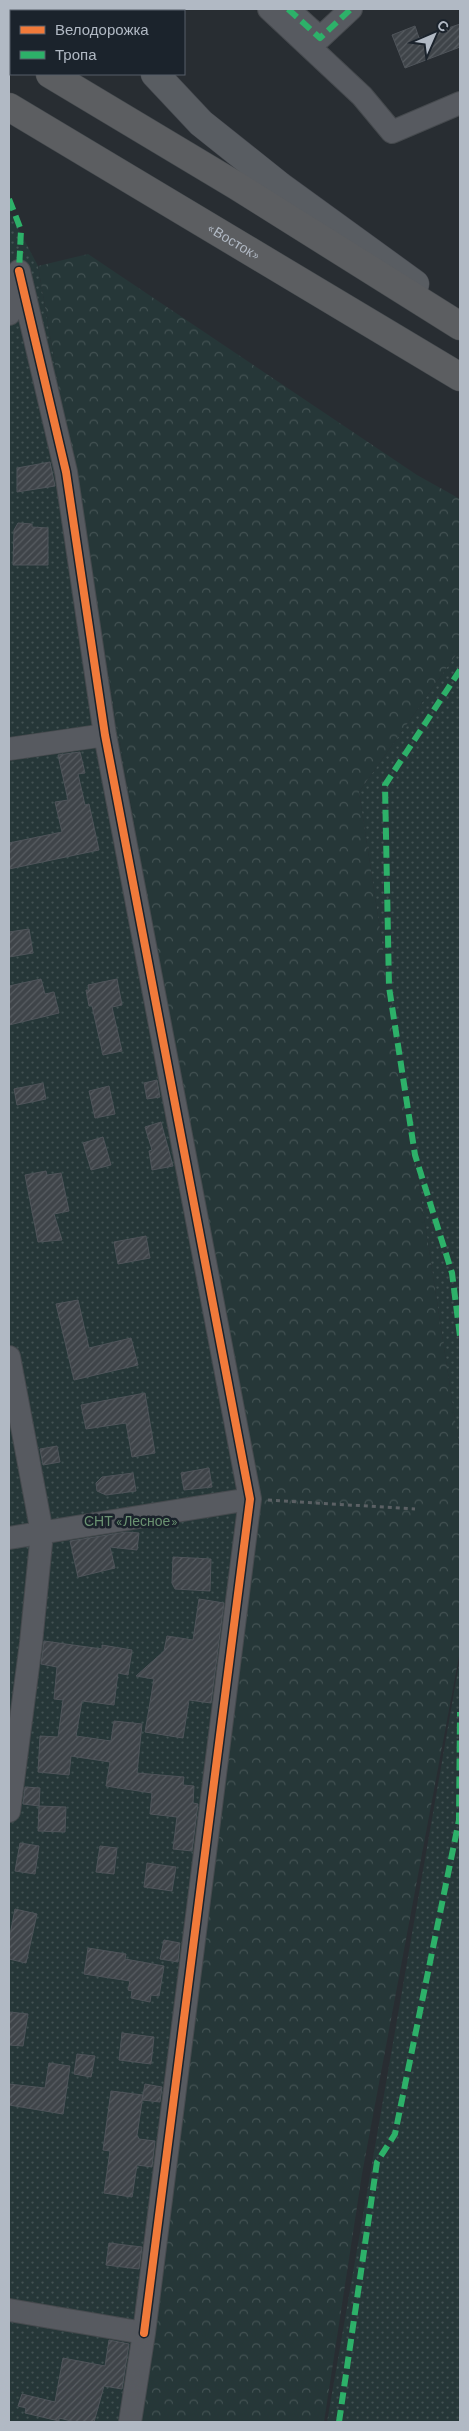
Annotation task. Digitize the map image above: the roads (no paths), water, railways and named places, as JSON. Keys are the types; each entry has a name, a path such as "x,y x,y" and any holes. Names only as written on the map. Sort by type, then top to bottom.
{"highway":[{"path":"52,75 237,186 460,326"},
{"name":"«Восток»","path":"9,107 460,377"}],"main road":[{"path":"156,75 201,123 280,186 460,318"}],"street":[{"path":"269,9 362,96 392,132 460,103"},
{"path":"288,9 320,38 352,9"},
{"path":"9,314 19,271 66,472 105,736 250,1499 144,2333 130,2422"},
{"path":"9,749 105,736"},
{"path":"9,1357 42,1533 31,1643 9,1811"},
{"path":"9,1538 250,1499"},
{"path":"9,2310 144,2333"}],"park label":[{"name":"СНТ «Лесное»","path":"131,1521"}]}
